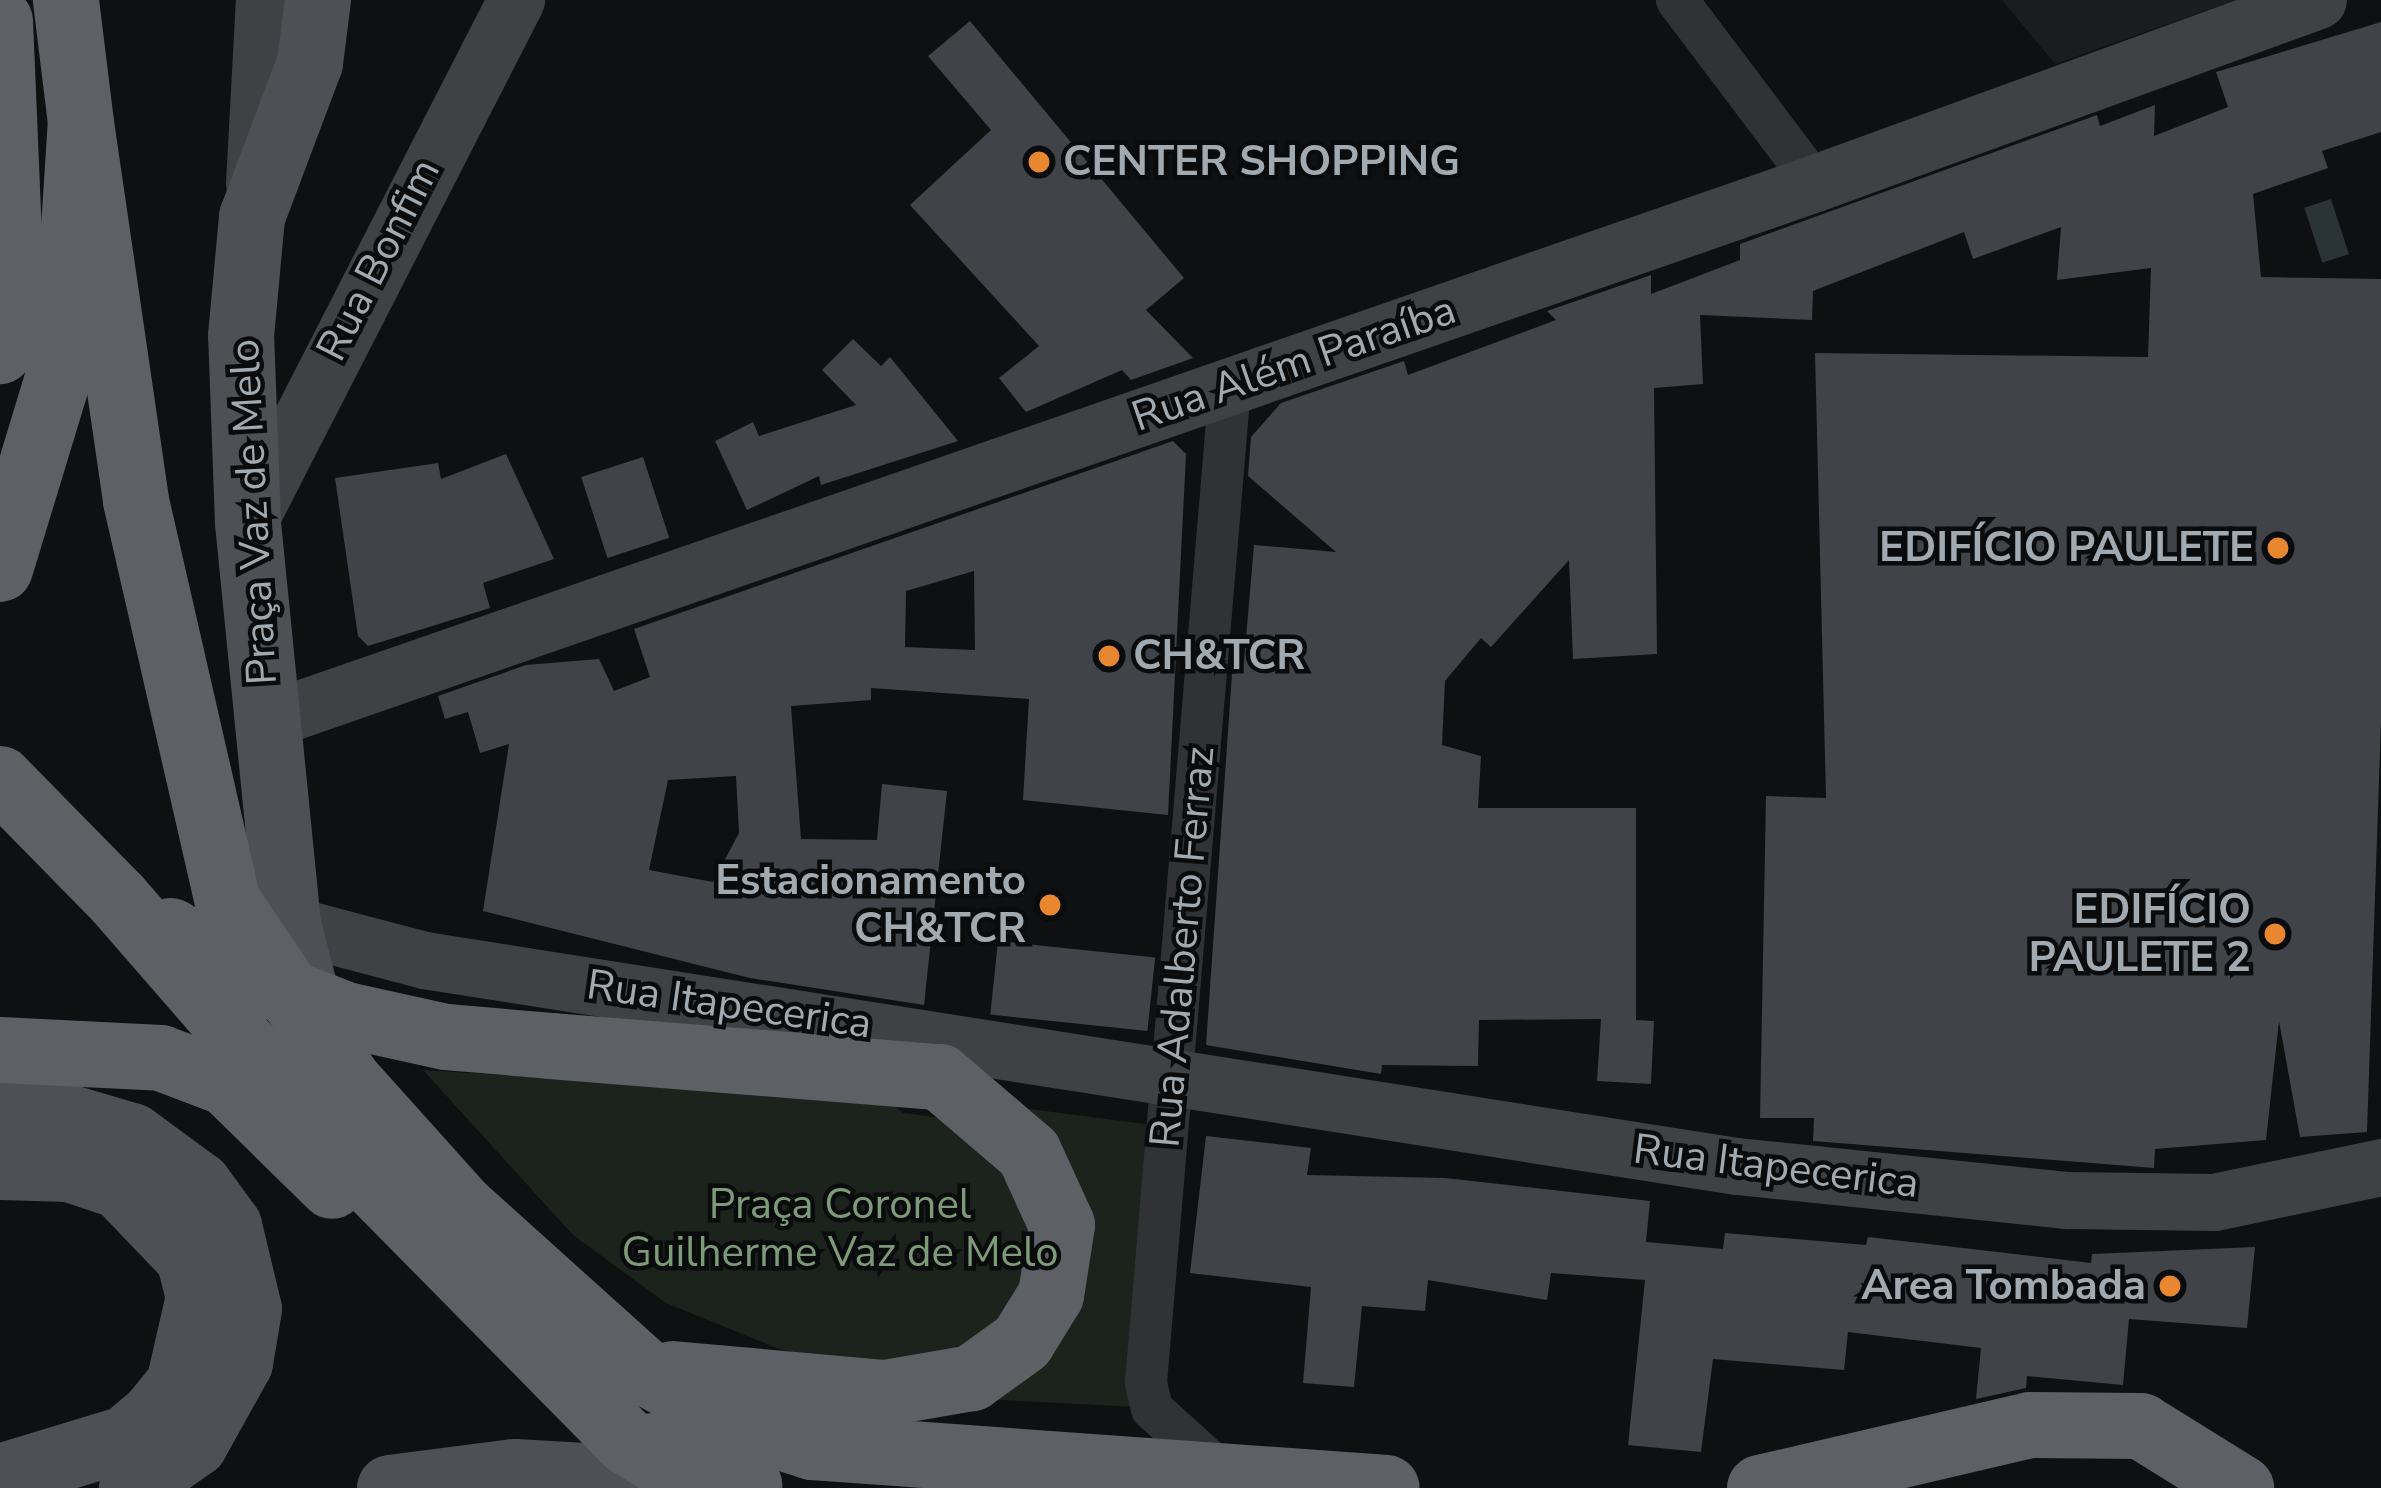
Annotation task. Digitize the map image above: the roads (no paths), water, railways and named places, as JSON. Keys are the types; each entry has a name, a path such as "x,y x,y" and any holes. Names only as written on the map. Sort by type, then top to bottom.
{"highway":[{"path":"66,0 136,502 228,902 313,1021 348,1080 462,1207 645,1372 738,1423 812,1447 884,1457 1224,1474 1387,1488"},
{"path":"0,21 11,280 0,351"},
{"path":"0,569 66,352 81,123"},
{"path":"0,779 116,898 308,1118 629,1443 737,1487"},
{"path":"116,898 236,972 346,1015 446,1037 940,1076 1029,1153 1062,1225 1051,1295 1022,1342 972,1378 885,1393 645,1372"},
{"path":"0,1050 161,1058 227,1083 390,1246 556,1394 617,1432 737,1487"},
{"path":"1760,1488 2030,1425 2141,1426 2241,1488"}],"main road":[{"path":"252,217 310,63 318,0"},
{"name":"Praça Vaz de Melo","path":"252,217 241,336 248,524 288,924 313,1021"},
{"path":"0,1112 60,1115 131,1136 199,1185 229,1226 250,1309 240,1364 219,1411 147,1480"},
{"path":"0,1167 69,1169 120,1186 189,1258 199,1297 179,1384 154,1415 124,1439 68,1460 0,1477"},
{"path":"390,1488 515,1472 737,1487"}],"street":[{"name":"Praça Vaz de Melo","path":"252,217 264,0"},
{"path":"1677,0 1815,183"},
{"name":"Rua Além Paraíba","path":"268,720 1815,183 2318,0"},
{"name":"Rua Bonfim","path":"248,524 514,2"},
{"name":"Rua Adalberto Ferraz","path":"1224,1474 1152,1409 1146,1383 1230,387"},
{"name":"Rua Itapecerica","path":"288,924 424,960 1737,1166 2067,1200 2214,1202 2381,1167"},
{"name":"Rua Itapecerica","path":"940,1076 1127,1083 1172,1075"}],"place":[{"name":"CENTER SHOPPING","path":"1039,162"},
{"name":"EDIFÍCIO PAULETE","path":"2278,548"},
{"name":"CH&TCR","path":"1109,656"},
{"name":"Estacionamento CH&TCR","path":"1050,905"},
{"name":"EDIFÍCIO PAULETE 2","path":"2275,934"},
{"name":"Area Tombada","path":"2170,1286"}],"park label":[{"name":"Praça Coronel Guilherme Vaz de Melo","path":"840,1229"}]}
